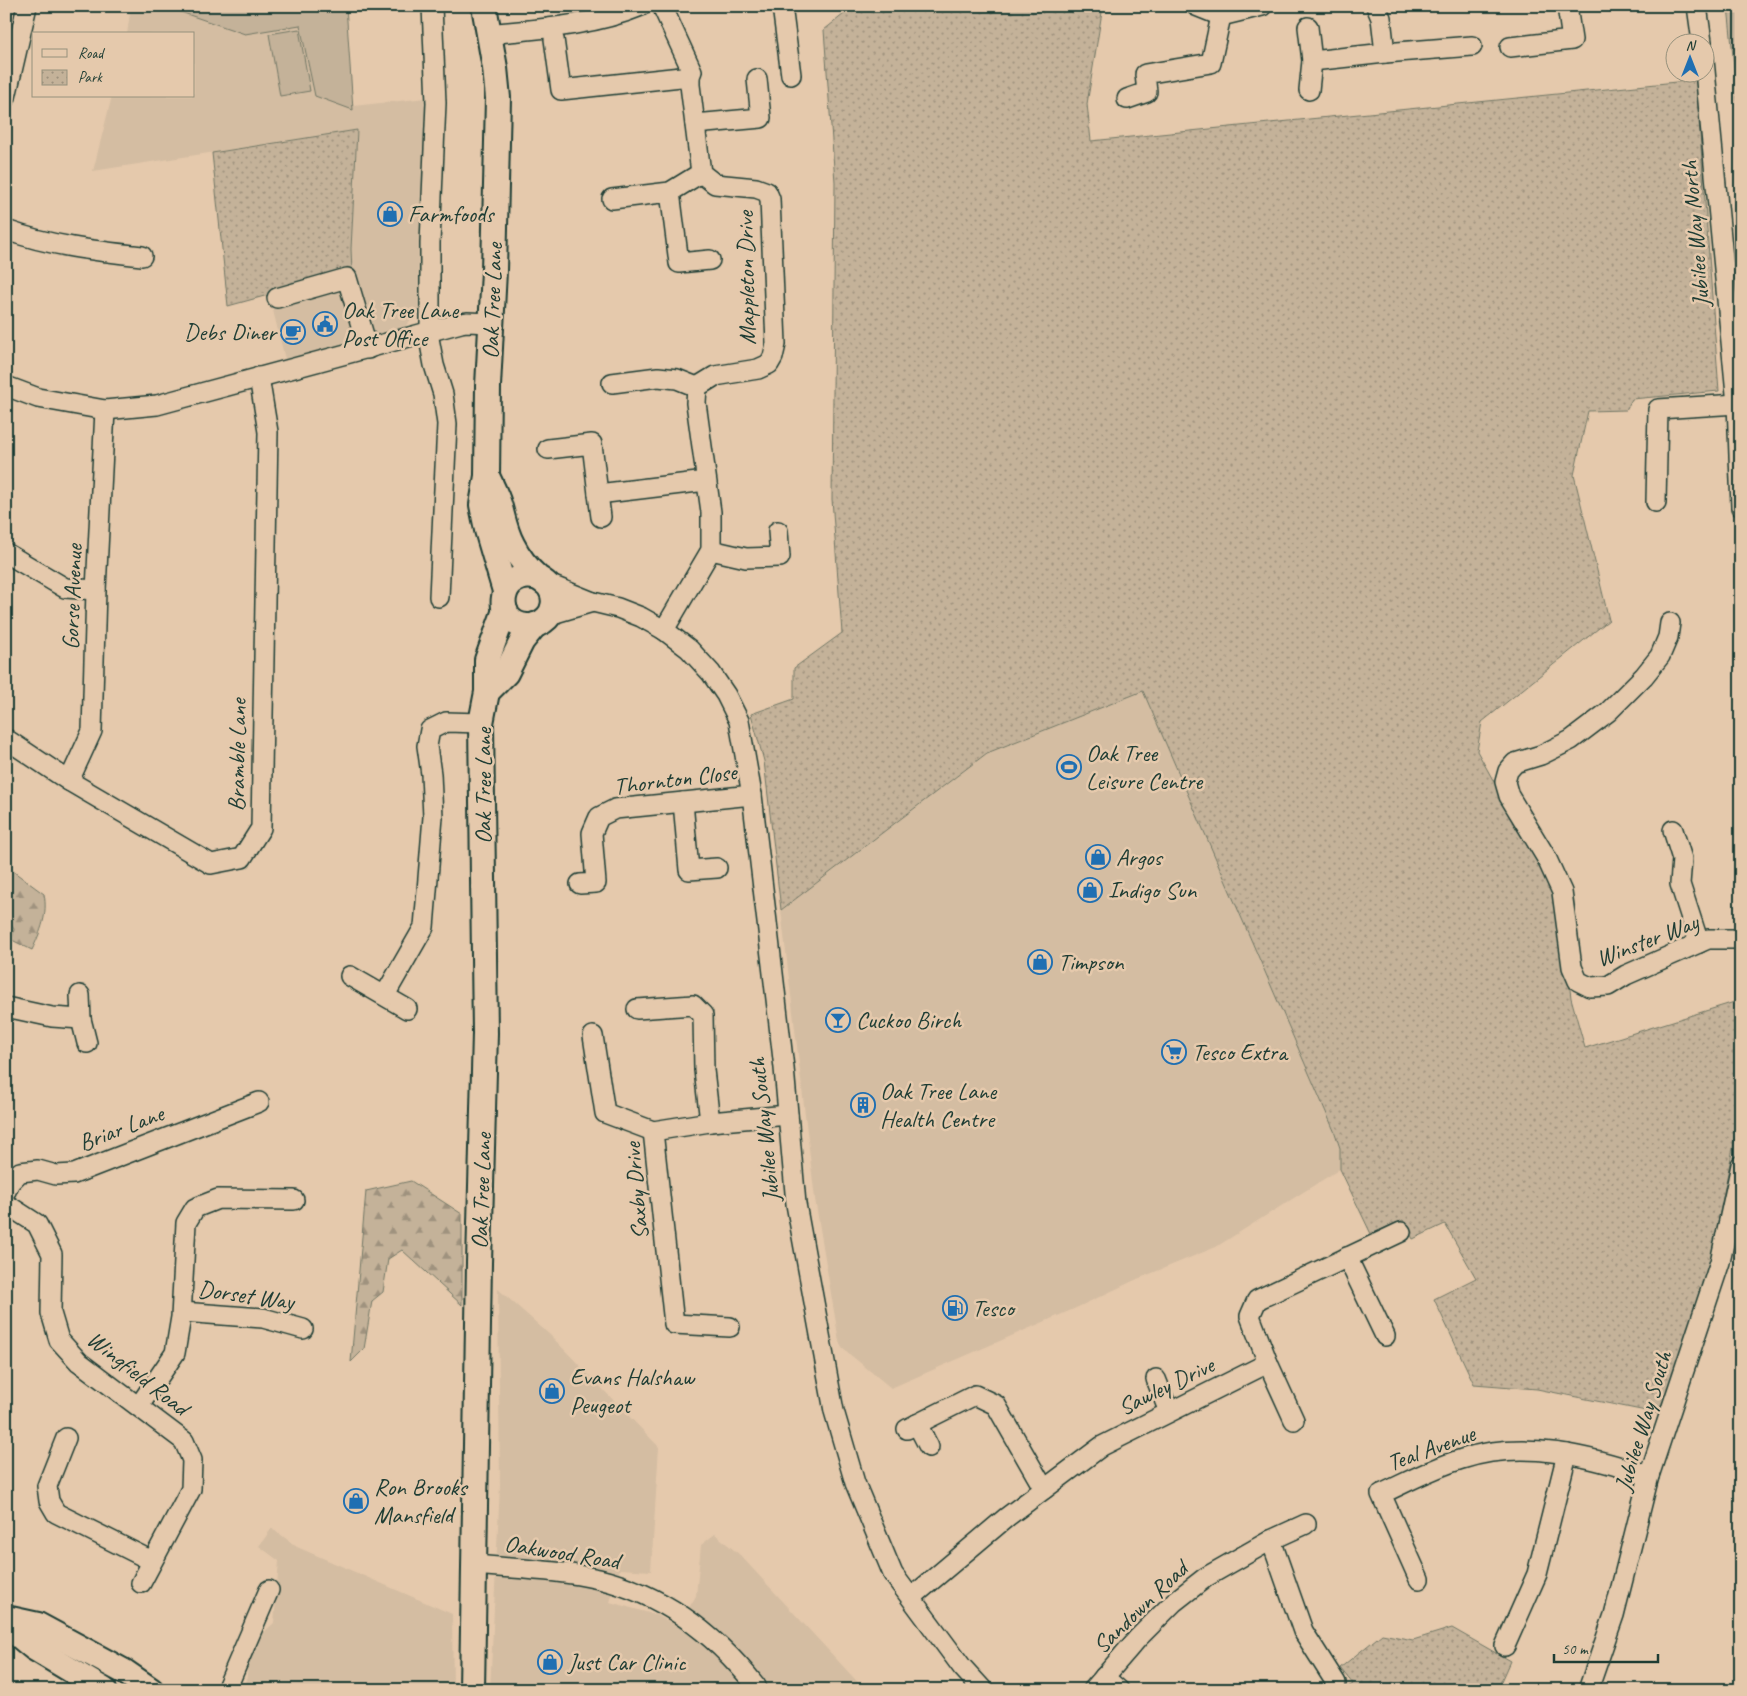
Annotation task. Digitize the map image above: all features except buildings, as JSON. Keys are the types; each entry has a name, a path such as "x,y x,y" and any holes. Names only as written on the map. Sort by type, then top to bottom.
{"main road":[{"name":"Oak Tree Lane","path":"484,6 495,68 498,98 492,323 488,386 487,476 482,505 505,601"},
{"name":"Oak Tree Lane","path":"487,476 499,502 512,544 526,566 551,590 554,599 553,607 522,641 506,672 488,692"},
{"name":"Oak Tree Lane","path":"472,1690 485,1033 481,723 488,692 488,660 509,585 522,576 530,576 542,580"},
{"path":"505,601 514,622 520,625 542,620"},
{"path":"6,1618 38,1625 125,1672 151,1690"},
{"path":"6,1625 34,1648 104,1690"}],"street":[{"path":"6,97 27,6"},
{"path":"432,6 436,103 430,242 429,333 434,365 443,394 447,424 439,597"},
{"path":"488,34 563,26 621,14 641,6"},
{"path":"612,199 670,192 702,173 690,76 692,71 662,6"},
{"path":"782,6 791,75"},
{"path":"1196,6 1221,16 1262,6"},
{"path":"1376,6 1381,18 1385,53"},
{"path":"1510,47 1572,40 1567,6"},
{"path":"1697,6 1701,32"},
{"path":"1127,99 1147,92 1146,74 1211,63 1221,16"},
{"path":"1308,27 1312,61 1309,90"},
{"path":"554,39 561,90 690,76"},
{"path":"1312,61 1472,46"},
{"path":"695,124 761,118 757,79"},
{"name":"Jubilee Way North","path":"1706,82 1737,404"},
{"name":"Mappleton Drive","path":"697,387 714,376 758,369 768,364 773,357 776,344 770,199 767,192 756,188 714,184 702,173"},
{"path":"670,192 679,263 710,260"},
{"path":"6,230 26,237 84,250 142,256"},
{"path":"276,298 347,278 368,348"},
{"path":"6,386 38,398 105,410 157,405 467,322 492,323"},
{"name":"Bramble Lane","path":"6,739 69,781 211,864 242,858 261,828 268,432 259,377"},
{"path":"612,383 658,377 677,379 697,387 696,403 711,512 711,550 664,630"},
{"path":"1656,502 1658,409 1737,404 1741,508"},
{"name":"Gorse Avenue","path":"69,781 92,731 96,590 105,410"},
{"path":"548,449 592,444 601,517"},
{"path":"598,494 706,481"},
{"path":"711,550 746,558 780,557 778,530"},
{"path":"6,553 65,588 96,590"},
{"name":"Jubilee Way South","path":"542,580 593,602 618,608 641,617 664,630 689,649 711,673 726,695 739,721 752,795 788,1115 796,1204 834,1412 855,1483 893,1574 912,1597 962,1667 983,1690"},
{"path":"542,620 593,602"},
{"name":"Winster Way","path":"1670,623 1668,637 1660,656 1644,676 1615,705 1571,740 1541,755 1515,763 1508,771 1505,782 1509,796 1546,857 1562,892 1572,967 1578,980 1590,987 1608,986 1626,975 1699,943 1708,940 1741,939"},
{"path":"385,995 424,927 433,817 431,774 427,746 430,730 446,722 481,723"},
{"name":"Thornton Close","path":"580,884 596,883 592,833 599,817 615,809 752,795"},
{"path":"683,802 689,870 717,868"},
{"path":"1673,830 1682,859 1680,884 1699,943"},
{"path":"350,976 407,1008"},
{"path":"80,995 81,1019 87,1043"},
{"path":"637,1009 693,1005 703,1015 704,1070 710,1122"},
{"path":"6,1007 52,1017 81,1019"},
{"path":"593,1036 605,1113 653,1131"},
{"name":"Briar Lane","path":"6,1191 10,1182 20,1172 38,1170 56,1175 74,1174 260,1102"},
{"name":"Saxby Drive","path":"730,1327 674,1324 653,1131 710,1122 788,1115"},
{"name":"Jubilee Way South","path":"1588,1690 1614,1615 1649,1476 1720,1262 1741,1165"},
{"path":"138,1406 175,1354 182,1312 186,1223 195,1208 218,1198 284,1194"},
{"name":"Wingfield Road","path":"6,1204 37,1224 52,1254 51,1313 59,1340 79,1362 184,1441 192,1460 191,1489 141,1583"},
{"path":"1294,1420 1268,1363 1250,1316 1257,1300 1400,1232"},
{"path":"1347,1257 1385,1336"},
{"name":"Dorset Way","path":"182,1312 263,1318 303,1329"},
{"name":"Sawley Drive","path":"912,1597 1007,1517 1102,1446 1268,1363"},
{"path":"1156,1379 1169,1412"},
{"path":"929,1448 912,1427 975,1395 996,1404 1044,1489"},
{"path":"56,1446 47,1486 48,1501 56,1513 152,1561"},
{"name":"Teal Avenue","path":"1419,1579 1381,1494 1462,1458 1499,1451 1538,1450 1567,1454 1614,1464 1649,1476"},
{"path":"1505,1646 1537,1574 1567,1454"},
{"name":"Sandown Road","path":"1098,1684 1138,1638 1174,1602 1206,1577 1271,1540 1306,1524"},
{"path":"1271,1540 1303,1631 1336,1684"},
{"name":"Oakwood Road","path":"475,1565 561,1573 598,1579 629,1588 662,1602 677,1611 716,1642 756,1686"},
{"path":"226,1690 269,1590"},
{"path":"1098,1684 1119,1690"}],"shaded area":[{"path":"131,6 346,6 353,106 427,98 421,307 404,328 285,359 269,294 352,271 351,249 357,130 93,171 111,98 195,98 195,32 127,32"},
{"path":"1143,691 1335,1133 1340,1148 1340,1169 1216,1247 1135,1280 1076,1308 891,1388 842,1348 839,1341 815,1199 781,910 987,753"},
{"path":"498,1289 550,1335 659,1447 651,1571 620,1569 610,1602 656,1615 678,1626 696,1596 701,1545 715,1534 740,1555 865,1690 490,1690 500,1486"},
{"path":"272,1528 297,1547 452,1614 453,1690 241,1690 246,1687 248,1662 256,1639 274,1623 279,1561 259,1546"}],"green space":[{"path":"163,6 346,6 353,110 315,96 300,25 245,34"},
{"path":"854,6 1103,6 1087,104 1091,141 1676,82 1696,82 1719,391 1632,399 1626,410 1588,411 1574,475 1609,620 1482,722 1477,751 1554,890 1566,955 1571,998 1585,1048 1741,1000 1741,1097 1736,1133 1709,1266 1661,1414 1537,1389 1474,1384 1434,1299 1476,1278 1445,1224 1413,1239 1403,1220 1371,1234 1340,1169 1340,1148 1335,1133 1143,691 987,753 781,910 764,761 751,714 794,699 794,668 842,633 832,499 835,182 824,30"},
{"path":"1728,6 1741,6 1741,137"},
{"path":"299,29 310,91 280,96 269,34"},
{"path":"357,130 351,249 352,272 228,306 212,153"},
{"path":"6,866 44,894 45,909 43,922 32,950 12,940 14,929 6,918"},
{"path":"411,1181 462,1214 462,1305 402,1250 388,1259 383,1292 372,1301 364,1349 351,1362 366,1191"},
{"path":"1452,1628 1510,1661 1497,1690 1342,1690 1353,1684 1340,1668 1382,1634 1413,1640"}],"place":[{"name":"Farmfoods","path":"390,214"},
{"name":"Oak Tree Lane Post Office","path":"325,324"},
{"name":"Debs Diner","path":"293,332"},
{"name":"Oak Tree Leisure Centre","path":"1069,767"},
{"name":"Argos","path":"1098,857"},
{"name":"Indigo Sun","path":"1090,890"},
{"name":"Timpson","path":"1040,962"},
{"name":"Cuckoo Birch","path":"838,1020"},
{"name":"Tesco Extra","path":"1174,1052"},
{"name":"Oak Tree Lane Health Centre","path":"863,1105"},
{"name":"Tesco","path":"955,1308"},
{"name":"Evans Halshaw Peugeot","path":"552,1391"},
{"name":"Ron Brooks Mansfield","path":"356,1501"},
{"name":"Just Car Clinic","path":"550,1662"}]}
